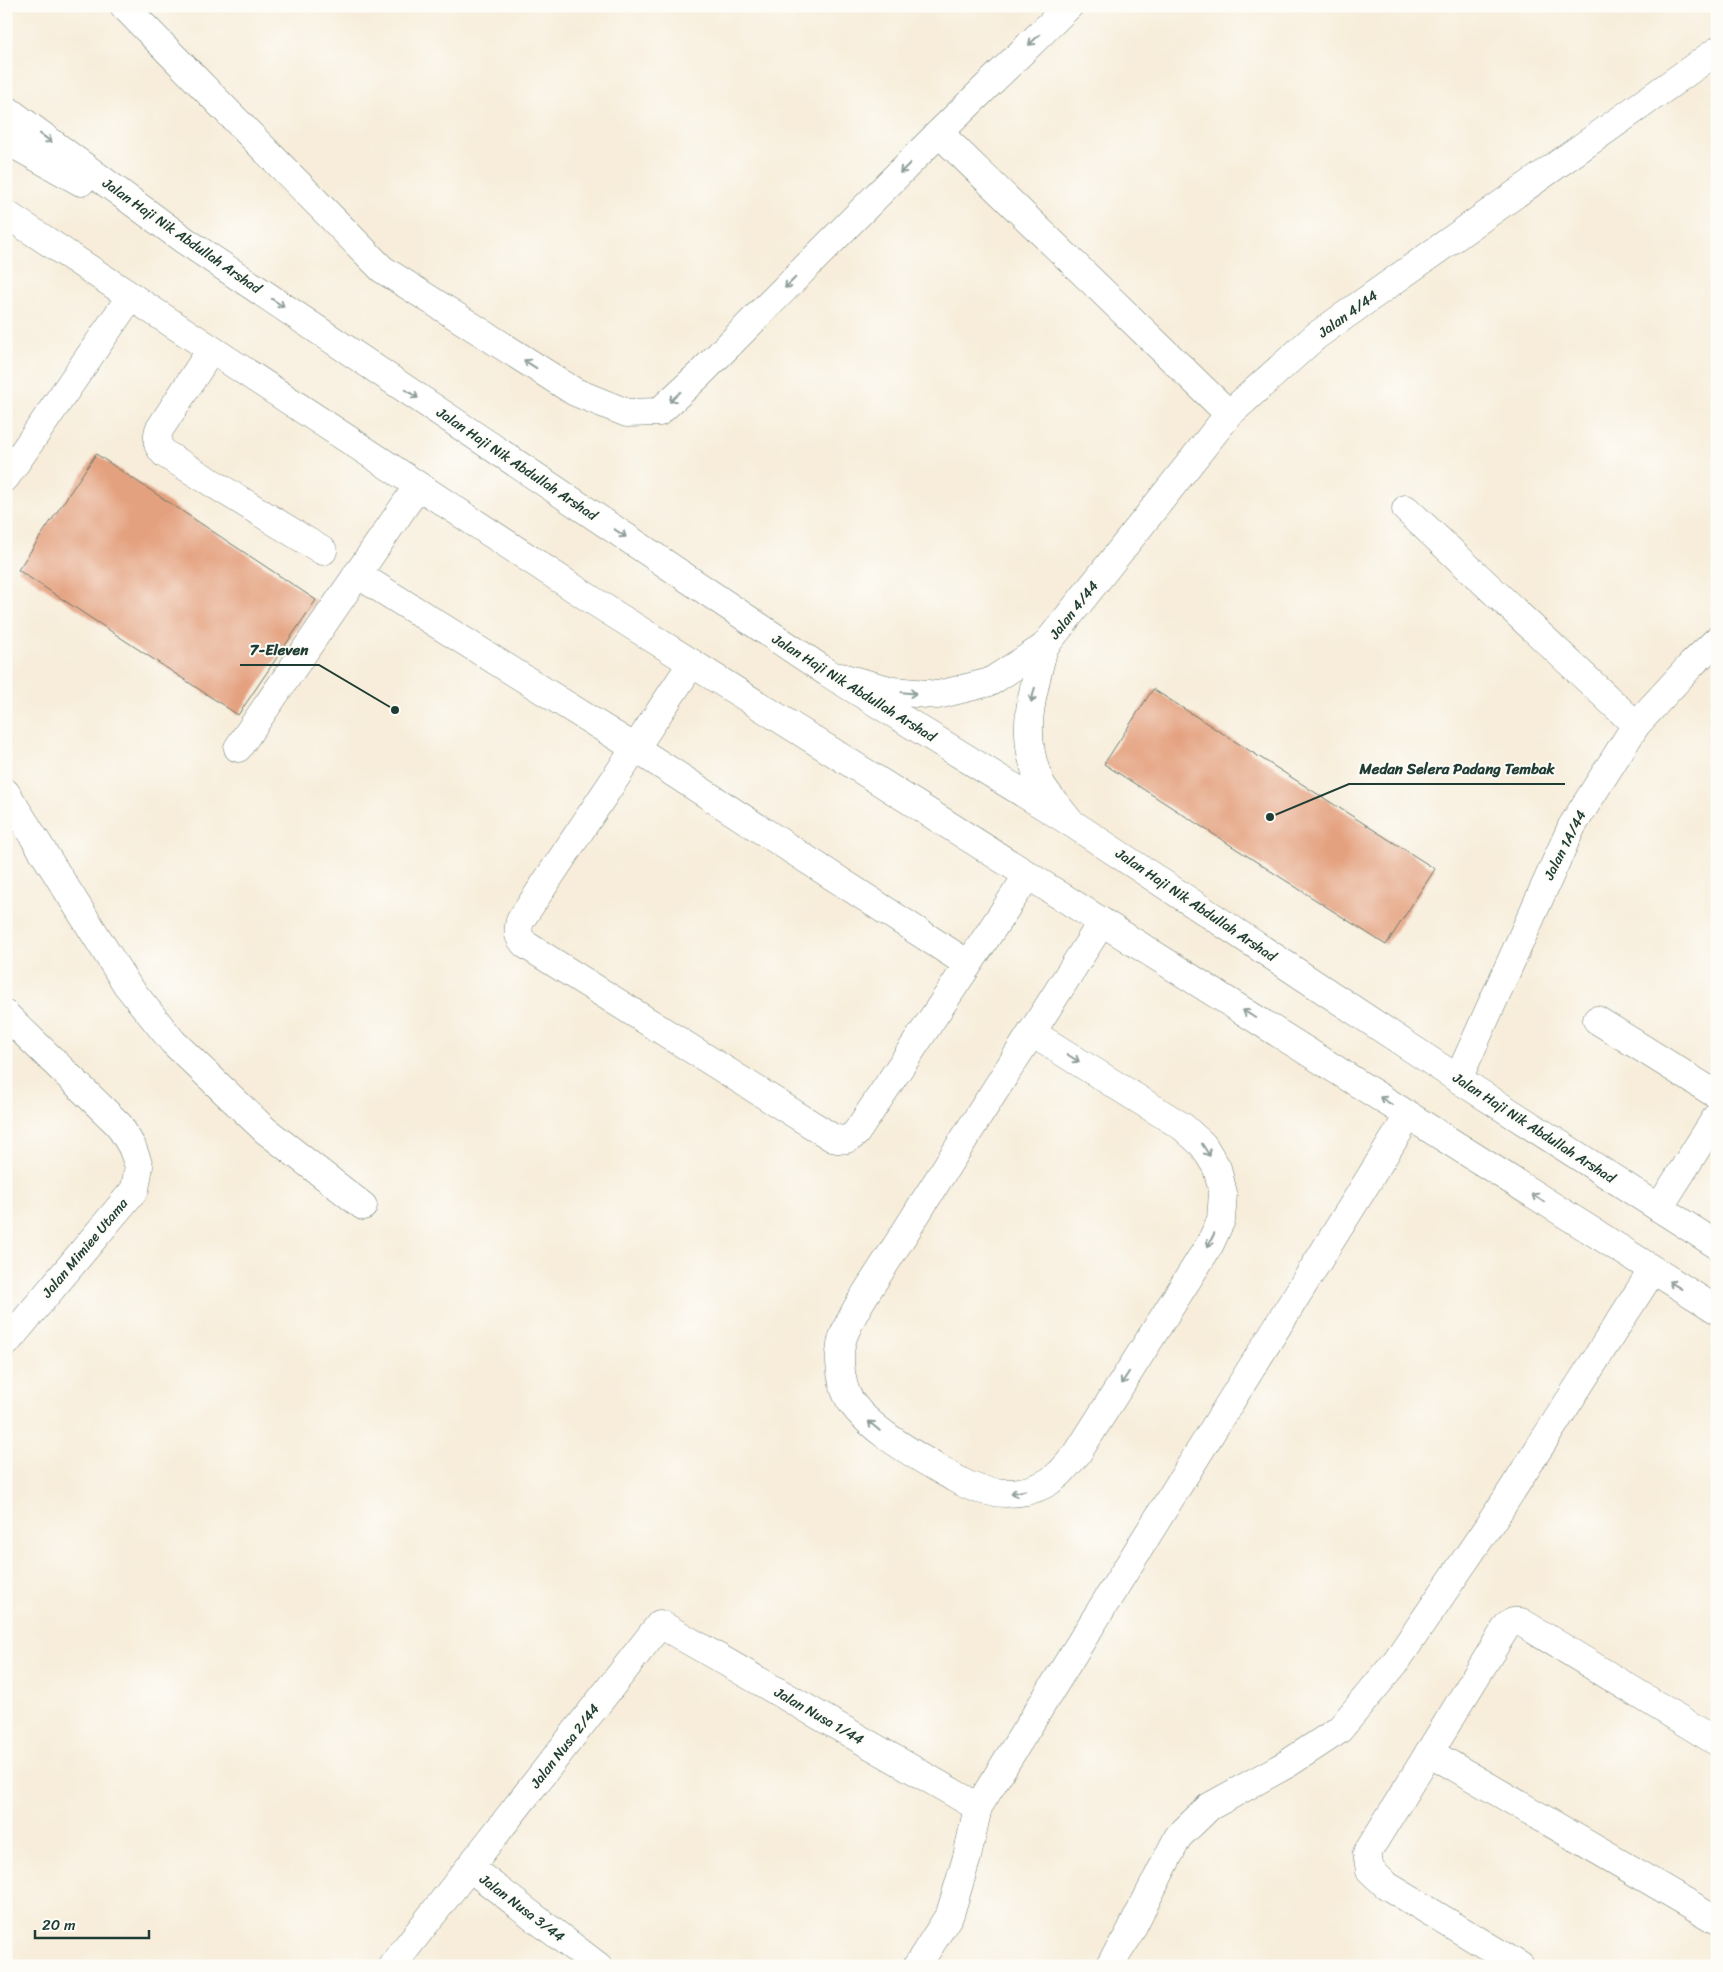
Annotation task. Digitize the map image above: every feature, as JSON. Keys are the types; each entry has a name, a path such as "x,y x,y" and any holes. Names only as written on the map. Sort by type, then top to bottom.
{"street":[{"path":"132,9 382,269 574,392 627,413 659,412 700,374 939,133 1069,6"},
{"name":"Jalan 4/44","path":"1044,647 1229,414 1316,336 1717,51"},
{"name":"Jalan Haji Nik Abdullah Arshad","path":"6,109 184,240 828,673 1070,822 1458,1079 1717,1245"},
{"path":"939,133 1229,414"},
{"path":"6,140 184,240"},
{"path":"6,214 595,602 1652,1271 1717,1310"},
{"path":"6,228 61,251"},
{"path":"6,477 130,296"},
{"path":"211,350 159,430 158,447 165,454 323,551"},
{"path":"238,748 418,486"},
{"path":"1406,509 1636,725"},
{"path":"357,574 636,748 968,964"},
{"name":"Jalan 1A/44","path":"1458,1079 1572,826 1636,725 1692,664 1717,640"},
{"path":"828,673 892,691 938,695 990,682 1044,647"},
{"path":"1044,647 1029,708 1029,743 1041,783 1070,822"},
{"path":"692,663 520,921 518,930 520,939 526,945 832,1138 841,1141 850,1138 856,1133 1028,875"},
{"path":"6,793 127,986 173,1042 265,1130 363,1206"},
{"path":"1032,1033 1183,1128 1203,1145 1217,1168 1223,1194 1220,1220 1210,1244 1077,1454 1059,1474 1036,1488 1010,1494 984,1492 959,1481 879,1431 859,1413 846,1391 840,1365 843,1338 853,1314 1102,922"},
{"name":"Jalan Mimiee Utama","path":"6,1016 119,1125 132,1146 140,1166 135,1189 6,1343"},
{"path":"1598,1020 1717,1095"},
{"path":"917,1966 950,1914 967,1857 978,1807 1408,1115"},
{"path":"1659,1208 1717,1116"},
{"path":"1109,1966 1127,1938 1178,1837 1209,1807 1288,1764 1339,1730 1395,1663 1500,1509 1652,1271"},
{"path":"1520,1966 1386,1885 1370,1870 1368,1853 1507,1626 1513,1622 1521,1622 1717,1742"},
{"name":"Jalan Nusa 1/44","path":"660,1624 978,1807"},
{"name":"Jalan Nusa 2/44","path":"392,1966 660,1624"},
{"path":"1430,1752 1717,1920"},
{"name":"Jalan Nusa 3/44","path":"470,1868 598,1966"}],"building":[{"path":"96,454 316,600 238,715 18,570"},
{"path":"1153,689 1435,869 1386,945 1104,764"}],"place":[{"name":"7-Eleven","path":"395,710"},
{"name":"Medan Selera Padang Tembak","path":"1270,817"}]}
